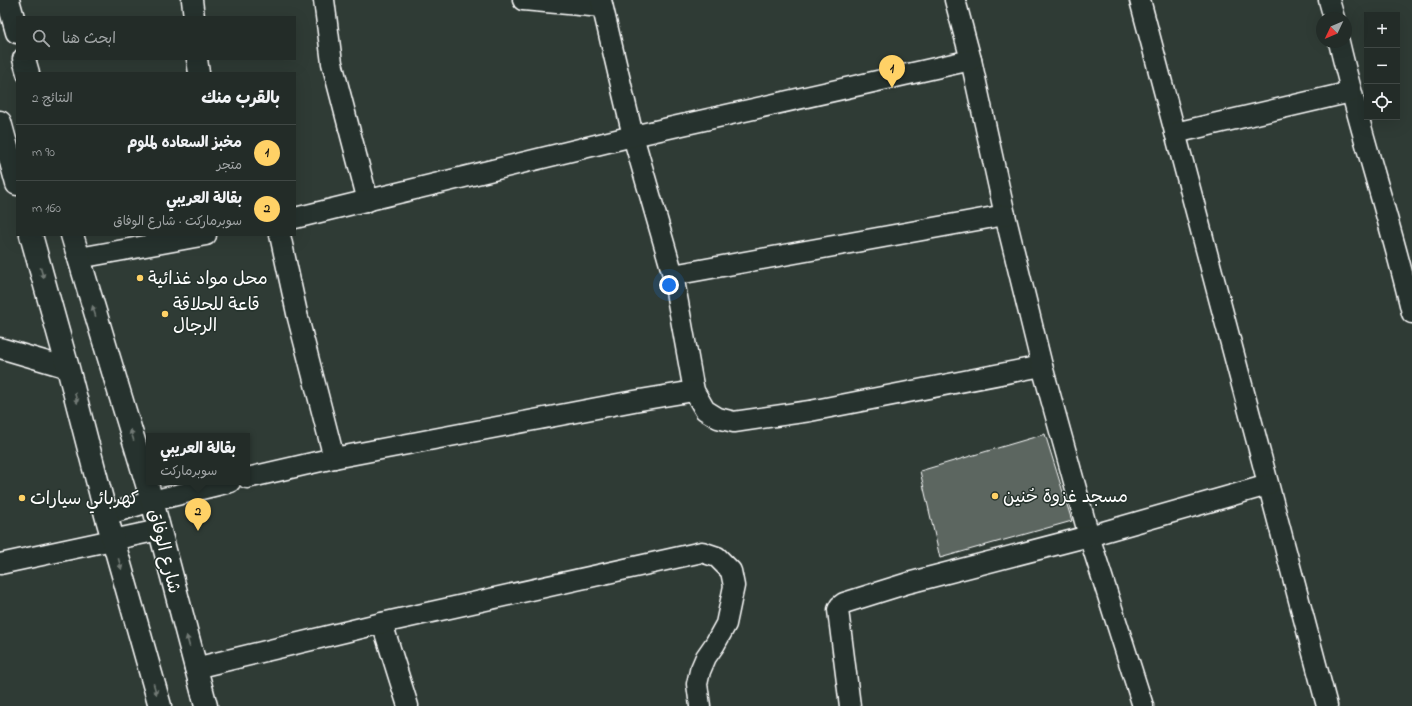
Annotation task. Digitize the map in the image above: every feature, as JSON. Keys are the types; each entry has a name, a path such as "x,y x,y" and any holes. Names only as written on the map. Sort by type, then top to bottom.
{"street":[{"path":"8,0 16,28"},
{"path":"192,0 194,16"},
{"path":"324,0 332,63 368,200"},
{"path":"523,0 601,4 633,136 672,275 694,391 705,410 718,418 734,422 817,409 1042,366"},
{"path":"955,0 971,60 1005,215 1042,366 1089,536 1143,706"},
{"path":"1140,0 1327,706"},
{"path":"1329,0 1332,12"},
{"path":"1340,48 1351,92 1406,262 1412,313"},
{"path":"24,60 28,72"},
{"path":"197,60 200,72"},
{"path":"296,218 633,136 971,60"},
{"path":"1175,134 1351,92"},
{"path":"2,134 16,181"},
{"path":"672,275 1005,215"},
{"path":"31,236 68,368 113,541 160,706"},
{"name":"شارع الوفاق","path":"72,236 146,481"},
{"path":"78,258 200,236"},
{"path":"280,236 298,318 334,458"},
{"path":"0,348 68,368"},
{"path":"250,477 334,458 694,391"},
{"name":"شارع الوفاق","path":"147,485 206,706"},
{"path":"106,515 152,501 218,485"},
{"path":"850,706 838,610 844,603 908,583 1089,536 1268,485"},
{"path":"0,564 159,530"},
{"path":"195,668 382,623 702,552 717,557 730,571 734,586 726,624 706,657 700,671 697,684 700,706"},
{"path":"382,623 408,706"}],"building":[{"name":"مسجد غزوة حُنين","path":"1045,434 1072,521 940,558 920,471"}],"place":[{"name":"مخبز السعاده لملوم","path":"892,88"},
{"name":"محل مواد غذائية","path":"140,278"},
{"name":"قاعة للحلاقة الرجال","path":"165,314"},
{"name":"مسجد غزوة حُنين","path":"995,496"},
{"name":"كهربائي سيارات","path":"22,498"},
{"name":"بقالة العريبي","path":"198,531"}]}
